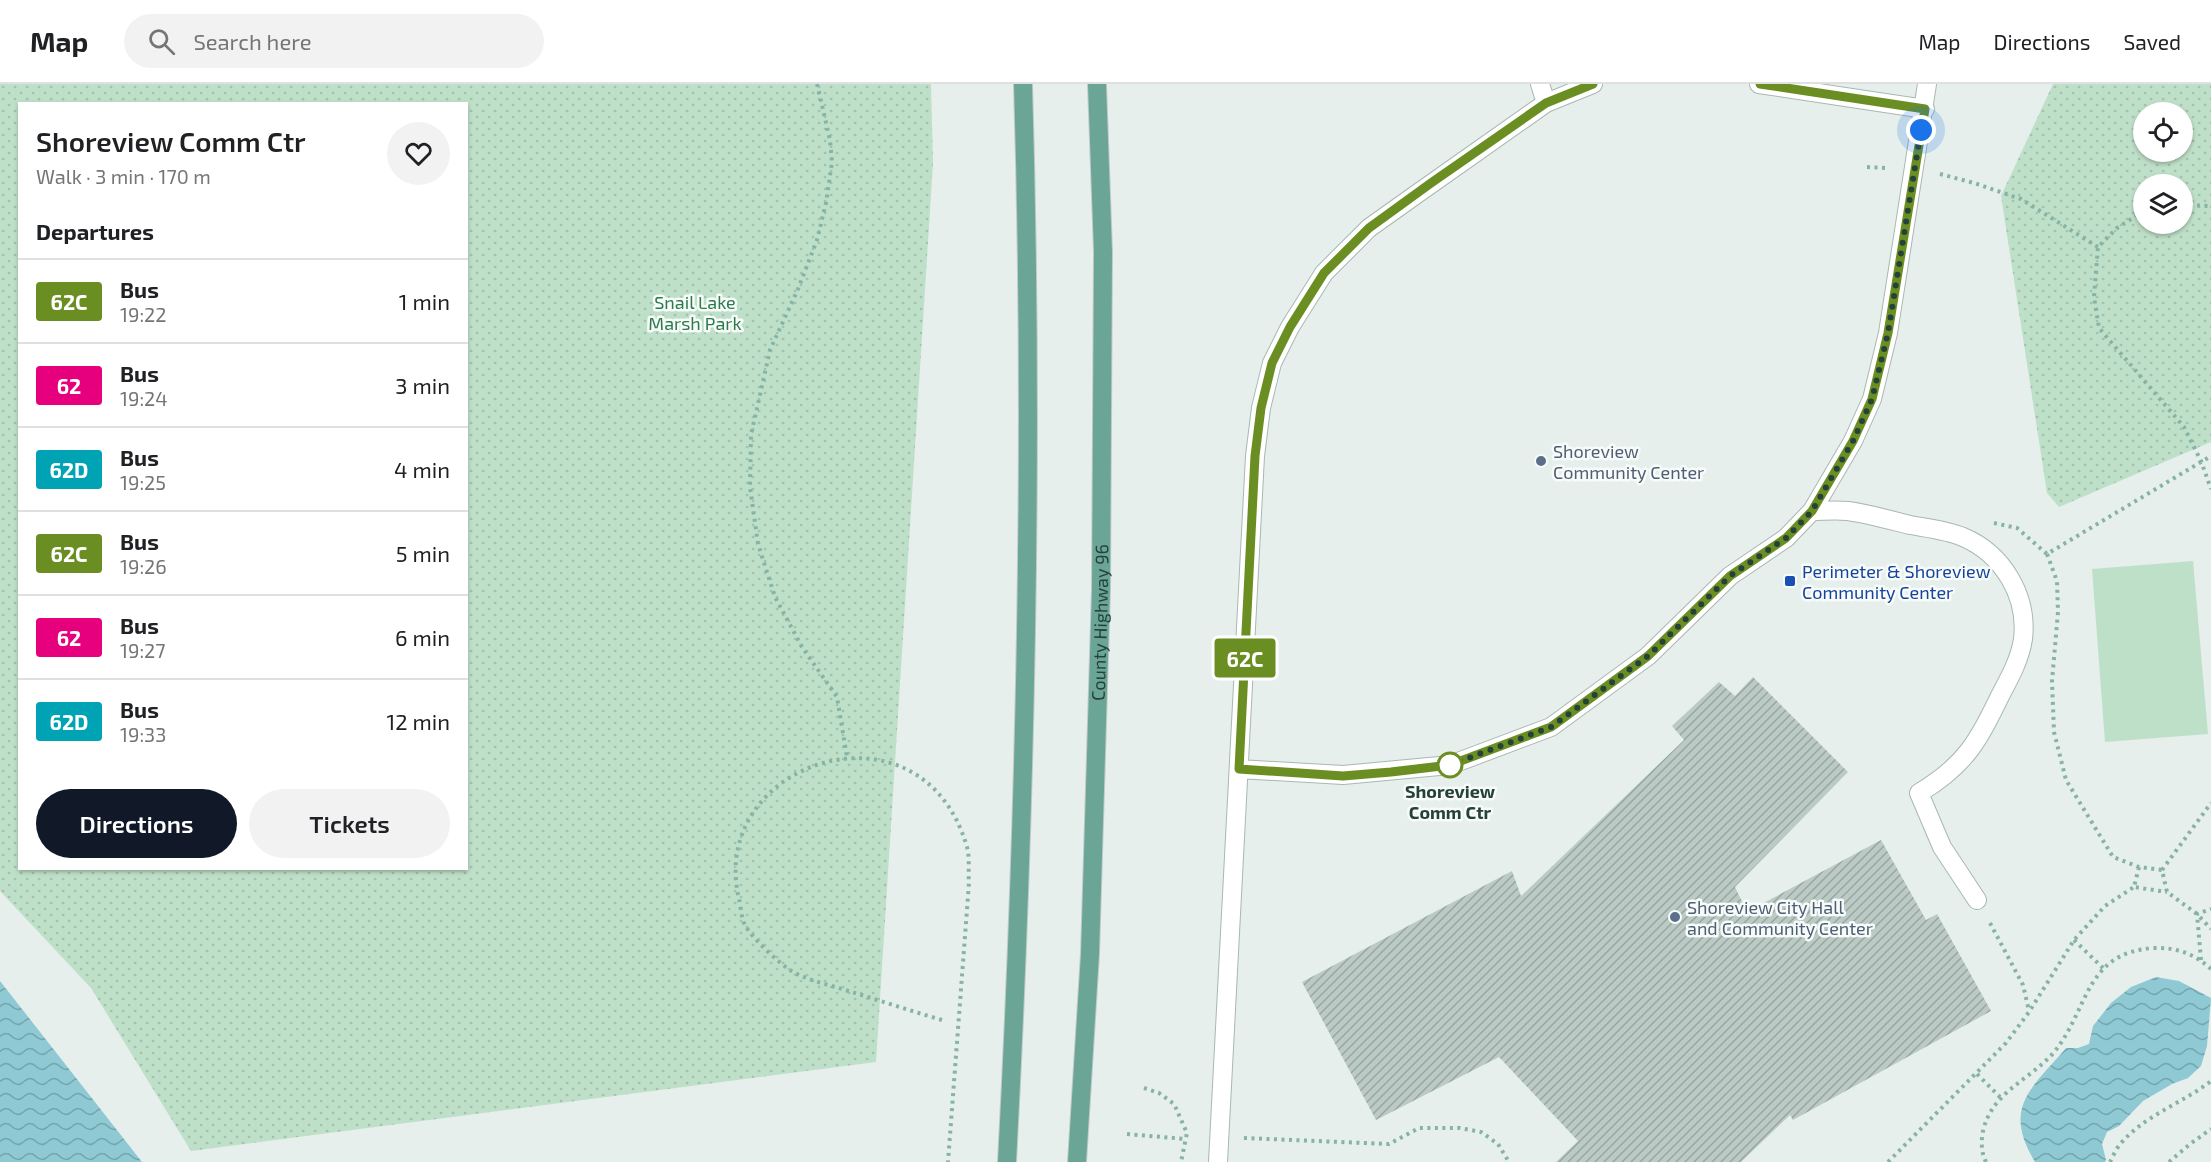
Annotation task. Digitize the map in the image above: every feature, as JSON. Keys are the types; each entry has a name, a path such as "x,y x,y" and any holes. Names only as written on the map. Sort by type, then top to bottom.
{"main road":[{"path":"1007,1162 1026,684 1029,429 1023,84"},
{"name":"County Highway 96","path":"1077,1162 1090,954 1101,589 1103,252 1097,84"}],"lane":[{"path":"1540,84 1546,103"},
{"path":"1218,1162 1255,456 1261,408 1272,363 1290,327 1324,273 1369,228 1546,103 1593,84"},
{"path":"1760,84 1925,109"},
{"path":"1239,769 1343,776 1450,765 1551,727 1648,656 1730,576 1786,538 1812,511 1853,441 1872,399 1888,333 1925,109 1927,84"},
{"path":"1812,511 1848,511 1962,536 1984,548 1998,561 2020,598 2023,640 2018,661 1983,732 1964,759 1944,778 1919,793 1942,847 1977,900"}],"path":[{"path":"817,84 830,140 831,162 826,203 817,240 770,350 752,435 750,487 758,544 775,597 802,647 837,697 848,758"},
{"path":"1936,174 1974,183 2021,199 2098,247"},
{"path":"2193,205 2211,206"},
{"path":"2133,218 2116,228 2098,247 2094,297 2099,328 2184,427 2201,461 2211,489"},
{"path":"2047,554 2211,456"},
{"path":"1962,536 1976,519 2017,528 2047,554 2057,580 2058,612 2052,681 2054,732 2066,780 2113,857 2139,867 2162,870"},
{"path":"942,1020 791,971 766,950 745,925 735,884 738,845 750,816 774,789 795,774 816,764 848,758 880,760 906,768 932,786 946,803 968,849 969,883 948,1162"},
{"path":"2167,892 2162,870 2211,802"},
{"path":"2134,888 2139,867"},
{"path":"1888,1162 2006,1043 2029,1012 2074,940 2105,906 2134,888 2167,892 2197,914 2211,929"},
{"path":"1977,900 2023,985 2029,1012"},
{"path":"2197,914 2211,909"},
{"path":"2197,914 2201,960"},
{"path":"2074,940 2103,968"},
{"path":"1986,1162 1983,1155 1982,1138 1986,1119 2000,1097 2039,1068 2055,1051 2072,1027 2091,984 2103,968 2118,957 2137,950 2160,948 2186,952 2201,960 2211,969"},
{"path":"1977,1074 2000,1097"},
{"path":"2110,1162 2121,1142 2159,1112 2211,1081"},
{"path":"1144,1088 1159,1093 1174,1104 1187,1134 1181,1162"},
{"path":"1187,1134 1389,1144 1419,1128 1460,1128 1481,1132 1498,1144 1509,1162"},
{"path":"2169,1162 2211,1129"},
{"path":"1126,1134 1185,1139"}],"green space":[{"name":"Snail Lake Marsh Park","path":"0,84 931,84 933,163 876,1062 191,1151 91,988 0,891"},
{"path":"2053,84 2211,84 2211,442 2059,507 2047,493 2001,196"},
{"path":"2193,561 2208,734 2105,742 2092,569"}],"water":[{"path":"2156,977 2179,981 2211,998 2207,1046 2201,1066 2188,1078 2172,1084 2143,1101 2119,1126 2107,1132 2102,1144 2105,1162 2035,1162 2025,1143 2021,1127 2021,1113 2032,1088 2066,1048 2078,1048 2089,1044 2093,1026 2111,1003 2131,987"},
{"path":"0,981 142,1162 0,1162"}],"building":[{"name":"Shoreview City Hall and Community Center","path":"1753,677 1848,772 1735,887 1747,912 1881,840 1926,920 1937,914 1991,1011 1793,1120 1790,1115 1741,1162 1556,1162 1578,1141 1499,1057 1376,1120 1302,982 1512,871 1521,896 1684,740 1672,726 1719,682 1735,696"}],"bus line":[{"name":"62C","path":"1593,84 1546,103 1369,228 1324,273 1290,327 1272,363 1261,408 1255,456 1239,769 1343,776 1450,765 1551,727 1648,656 1730,576 1786,538 1812,511 1853,441 1872,399 1888,333 1925,109 1760,84"}],"place":[{"name":"Shoreview Community Center","path":"1541,461"},
{"name":"Perimeter & Shoreview Community Center","path":"1790,581"},
{"name":"Shoreview Comm Ctr","path":"1450,765"},
{"name":"Shoreview City Hall and Community Center","path":"1675,917"}],"route":[{"path":"1450,765 1551,727 1648,656 1730,576 1786,538 1812,511 1853,441 1872,399 1888,333 1921,130"}]}
